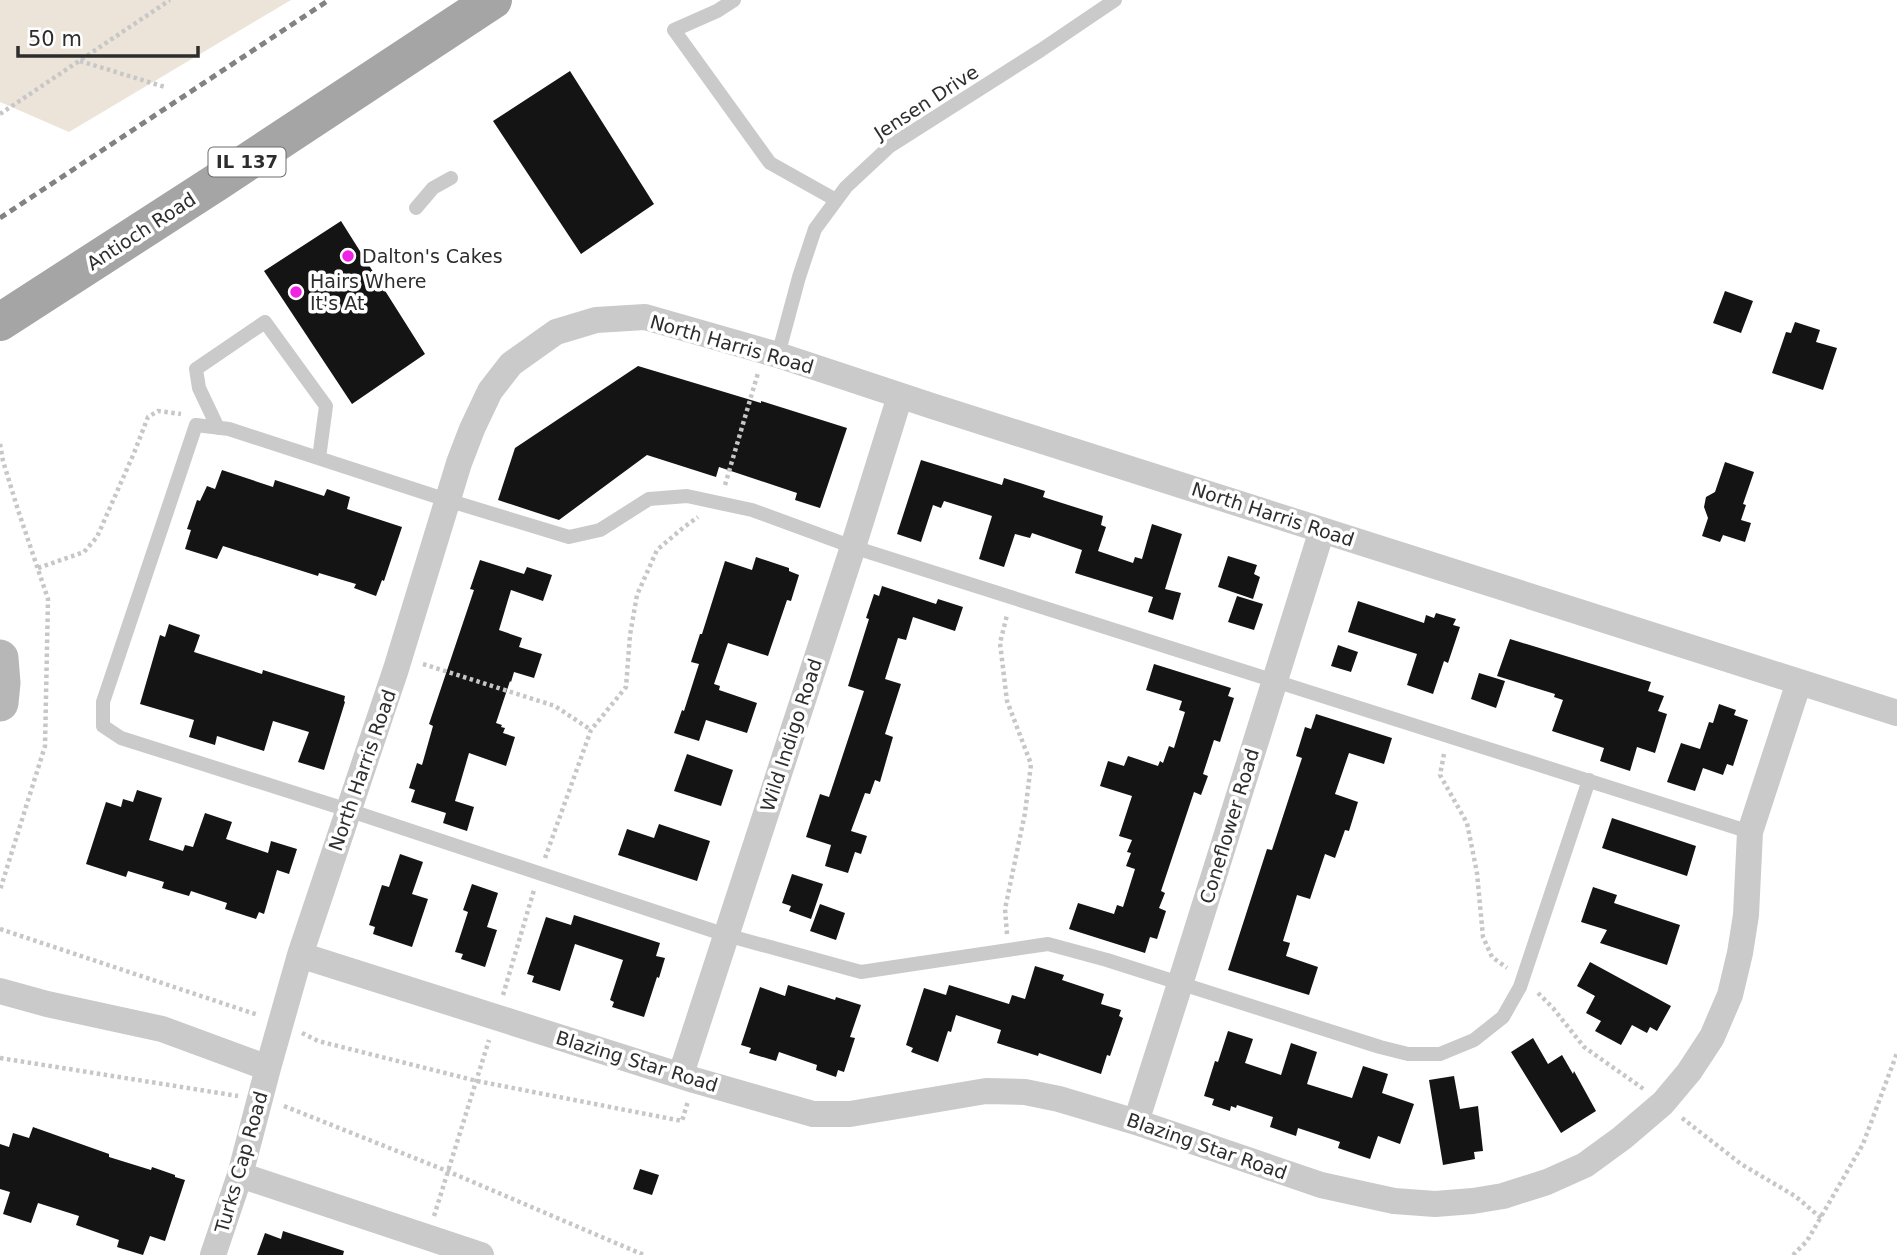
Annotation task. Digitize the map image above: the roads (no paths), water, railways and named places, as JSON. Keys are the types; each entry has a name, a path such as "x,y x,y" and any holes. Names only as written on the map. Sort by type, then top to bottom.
{"main road":[{"name":"Antioch Road","path":"0,322 493,0"},
{"path":"0,658 0,703"}],"street":[{"name":"North Harris Road","path":"268,1068 300,955 400,656 447,500 472,429 490,391 511,364 556,332 596,320 645,317 771,354 1897,713"},
{"name":"Wild Indigo Road","path":"688,1077 726,934 900,396"},
{"name":"Coneflower Road","path":"1136,1122 1322,530"},
{"name":"Blazing Star Road","path":"300,955 813,1114 850,1114 986,1091 1025,1092 1059,1099 1136,1122 1321,1185 1394,1201 1435,1204 1503,1196 1547,1182 1586,1165 1622,1138 1662,1103 1689,1072 1712,1037 1730,995 1740,953 1746,915 1750,832 1799,682"},
{"path":"0,991 162,1029 268,1068"},
{"name":"Turks Cap Road","path":"213,1255 240,1175 268,1068"},
{"path":"240,1175 481,1255"}],"lane":[{"path":"734,0 717,11 674,30 770,163 836,200"},
{"name":"Jensen Drive","path":"771,354 816,229 846,187 890,146 1115,0"},
{"path":"416,208 433,188 451,178"},
{"path":"218,428 199,388 196,369 265,323 326,406 319,458"},
{"path":"1588,780 1523,979 1503,1017 1474,1040 1440,1054 1408,1054 1048,944 861,972 726,934 121,738 103,726 103,702 196,425 229,429 569,537 600,530 649,499 687,496 752,510 853,547 1274,680 1448,736 1588,780 1750,832"}],"railway":[{"path":"0,218 329,0"}],"place":[{"name":"Dalton's Cakes","path":"348,256"},
{"name":"Hairs Where It's At","path":"296,292"}]}
